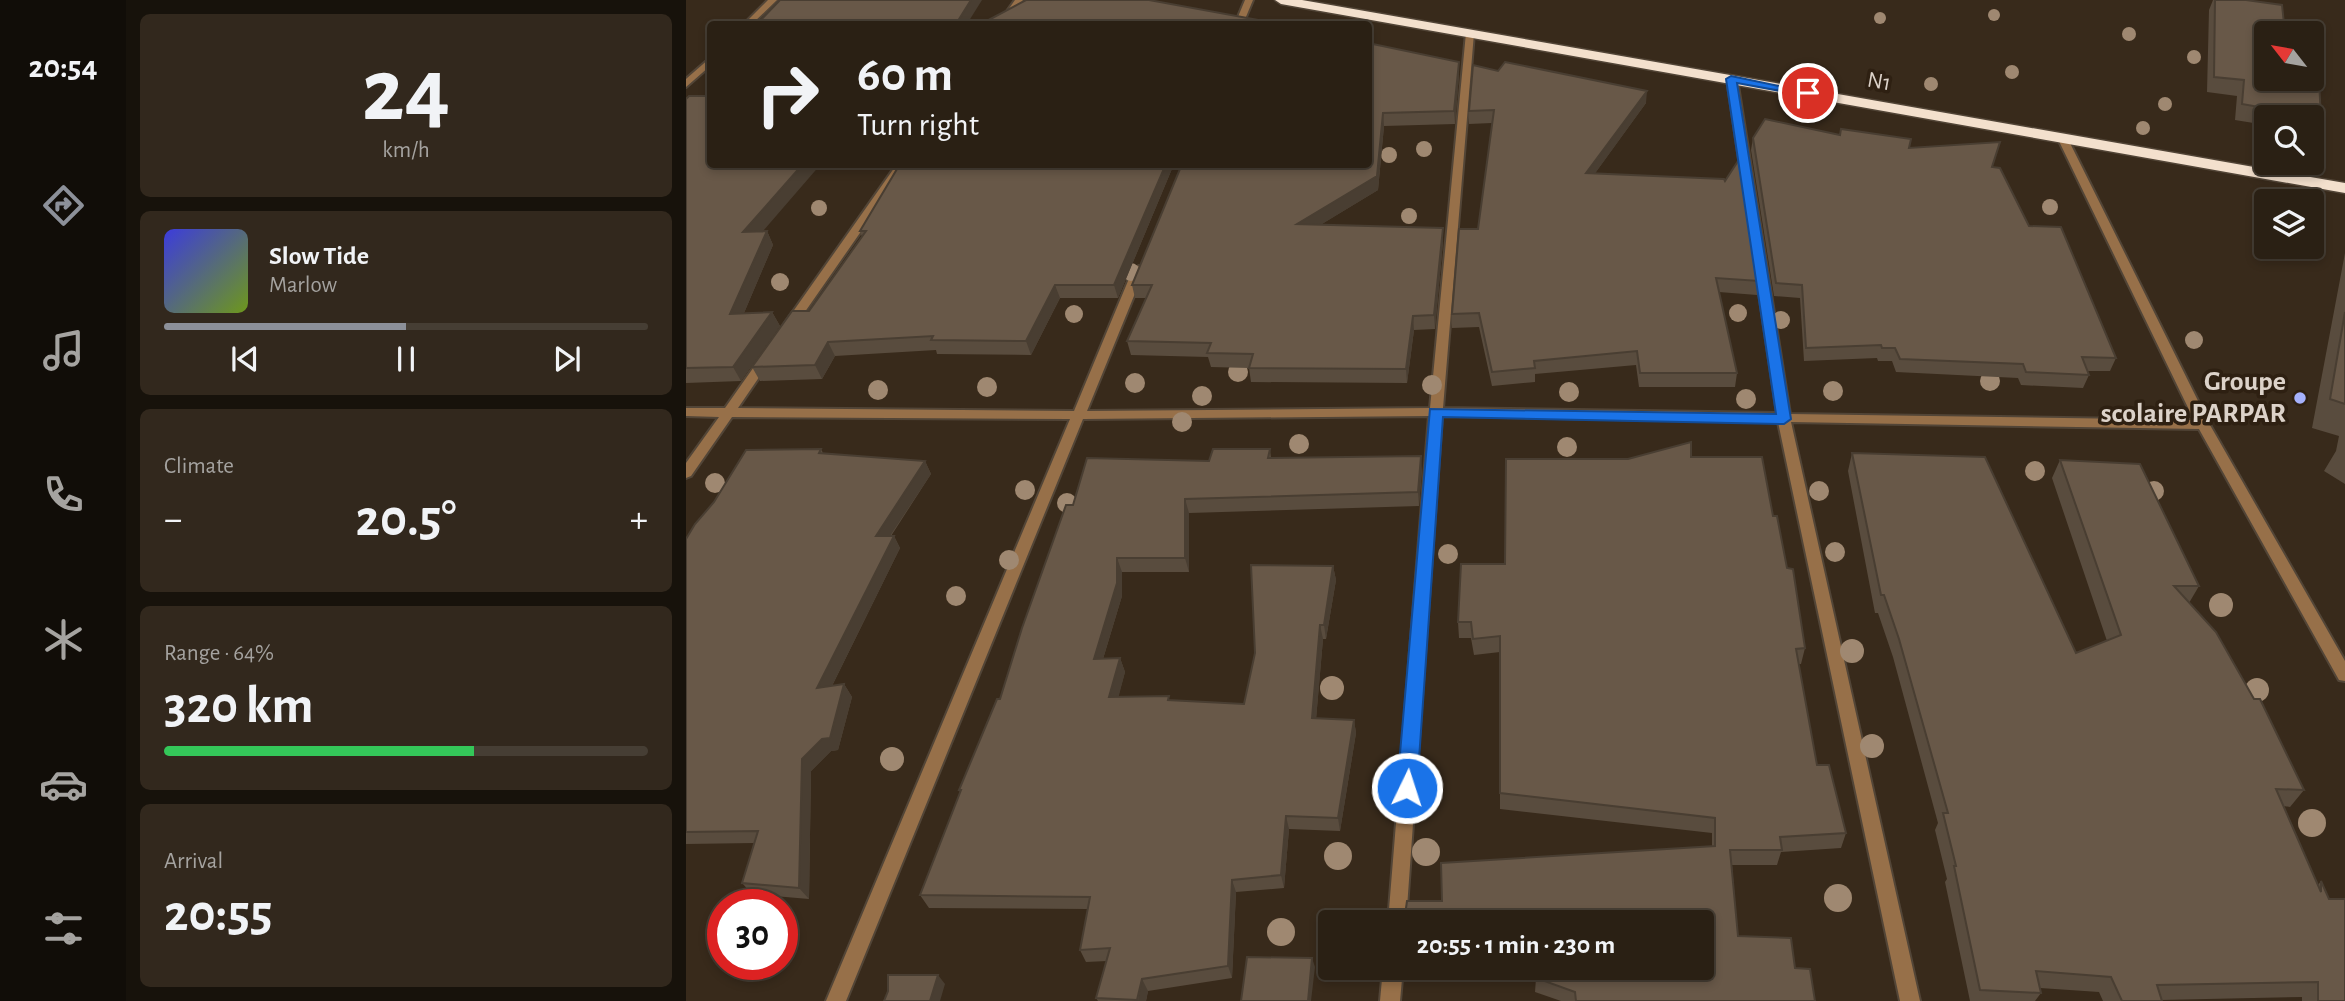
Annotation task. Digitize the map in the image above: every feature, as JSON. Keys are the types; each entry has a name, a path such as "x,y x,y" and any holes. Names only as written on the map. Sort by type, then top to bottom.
{"highway":[{"name":"N1","path":"1281,0 2345,188"}],"street":[{"path":"751,21 773,0"},
{"path":"1004,21 1019,0"},
{"path":"1240,21 1250,0"},
{"path":"1397,910 1436,412 1470,33"},
{"path":"686,84 707,64"},
{"path":"1731,79 1784,419 1910,1001"},
{"path":"2062,137 2203,425 2345,675"},
{"path":"784,332 900,168"},
{"path":"836,1001 1146,252"},
{"path":"686,473 776,344"},
{"path":"686,412 1080,415 1436,412 2203,425"},
{"path":"1391,1001 1392,980"}],"building":[{"path":"780,0 971,0 958,21 760,21"},
{"path":"1026,0 1149,0 1264,21 987,21"},
{"path":"2215,0 2246,0 2282,5 2284,21 2254,21 2254,91 2320,91 2320,105 2242,104 2244,80 2214,77"},
{"path":"1372,44 1459,62 1454,111 1383,113 1377,176 1297,224 1443,228 1434,315 1413,316 1406,369 1249,368 1253,354 1207,353 1211,343 1127,341 1152,285 1132,285 1180,168 1372,168"},
{"path":"1505,62 1647,91 1586,173 1725,181 1740,158 1759,281 1716,278 1737,373 1640,373 1637,351 1534,361 1535,368 1492,372 1479,313 1452,314 1459,229 1478,229 1494,110 1469,111 1473,65 1498,71"},
{"path":"689,96 707,96 707,168 799,168 743,232 767,231 730,314 772,312 733,367 686,368 686,99"},
{"path":"1765,119 1840,135 1841,129 1911,139 1909,148 2000,142 1992,167 2000,168 2029,226 2061,227 2116,358 2082,357 2089,375 2026,372 2023,364 1900,359 1895,348 1882,348 1881,345 1806,348 1802,285 1776,283 1753,138"},
{"path":"898,168 1164,168 1114,285 1055,285 1026,341 931,340 933,336 828,342 815,365 752,367 792,311 809,311 866,231 860,231"},
{"path":"2345,312 2345,404 2330,399"},
{"path":"1691,442 1691,457 1762,457 1773,516 1777,516 1787,568 1793,569 1805,648 1796,649 1817,765 1829,765 1846,833 1780,837 1782,850 1730,850 1738,936 1791,938 1795,968 1810,969 1815,1001 1576,1001 1575,992 1542,980 1714,980 1714,910 1406,910 1407,901 1442,901 1441,863 1715,846 1715,818 1500,793 1500,636 1473,639 1471,622 1458,622 1461,564 1505,564 1506,459 1628,459"},
{"path":"821,449 819,453 925,461 876,536 894,536 817,688 844,684 830,738 822,739 802,759 799,888 742,883 758,831 686,832 686,539 714,502 746,450"},
{"path":"1213,449 1270,449 1268,458 1421,456 1418,492 1185,499 1185,558 1117,558 1117,583 1094,659 1120,658 1109,697 1169,696 1168,700 1244,704 1255,653 1251,565 1333,566 1324,625 1320,625 1312,718 1354,720 1338,818 1286,816 1281,875 1232,880 1228,966 1142,979 1137,1000 1096,998 1110,948 1080,950 1090,897 920,895 959,790 997,699 1000,699 1066,505 1073,505 1087,458 1209,461"},
{"path":"1852,453 1985,457 2076,653 2121,635 2060,460 2140,464 2199,586 2174,586 2216,632 2254,699 2260,699 2304,790 2276,789 2321,892 2321,881 2329,899 2345,899 2345,1001 2318,1001 2318,982 2157,985 2162,1001 2122,1001 2111,977 2036,971 2041,993 1980,990 1943,813 1948,813 1899,639 1884,595 1881,595"},
{"path":"1247,957 1312,958 1308,1001 1241,1001"},
{"path":"888,975 938,975 930,1001 884,1001 888,991"}],"place":[{"name":"Groupe scolaire PARPAR","path":"2300,398"}],"route":[{"path":"1407,788 1436,412 1784,419 1731,79 1808,93"}]}
